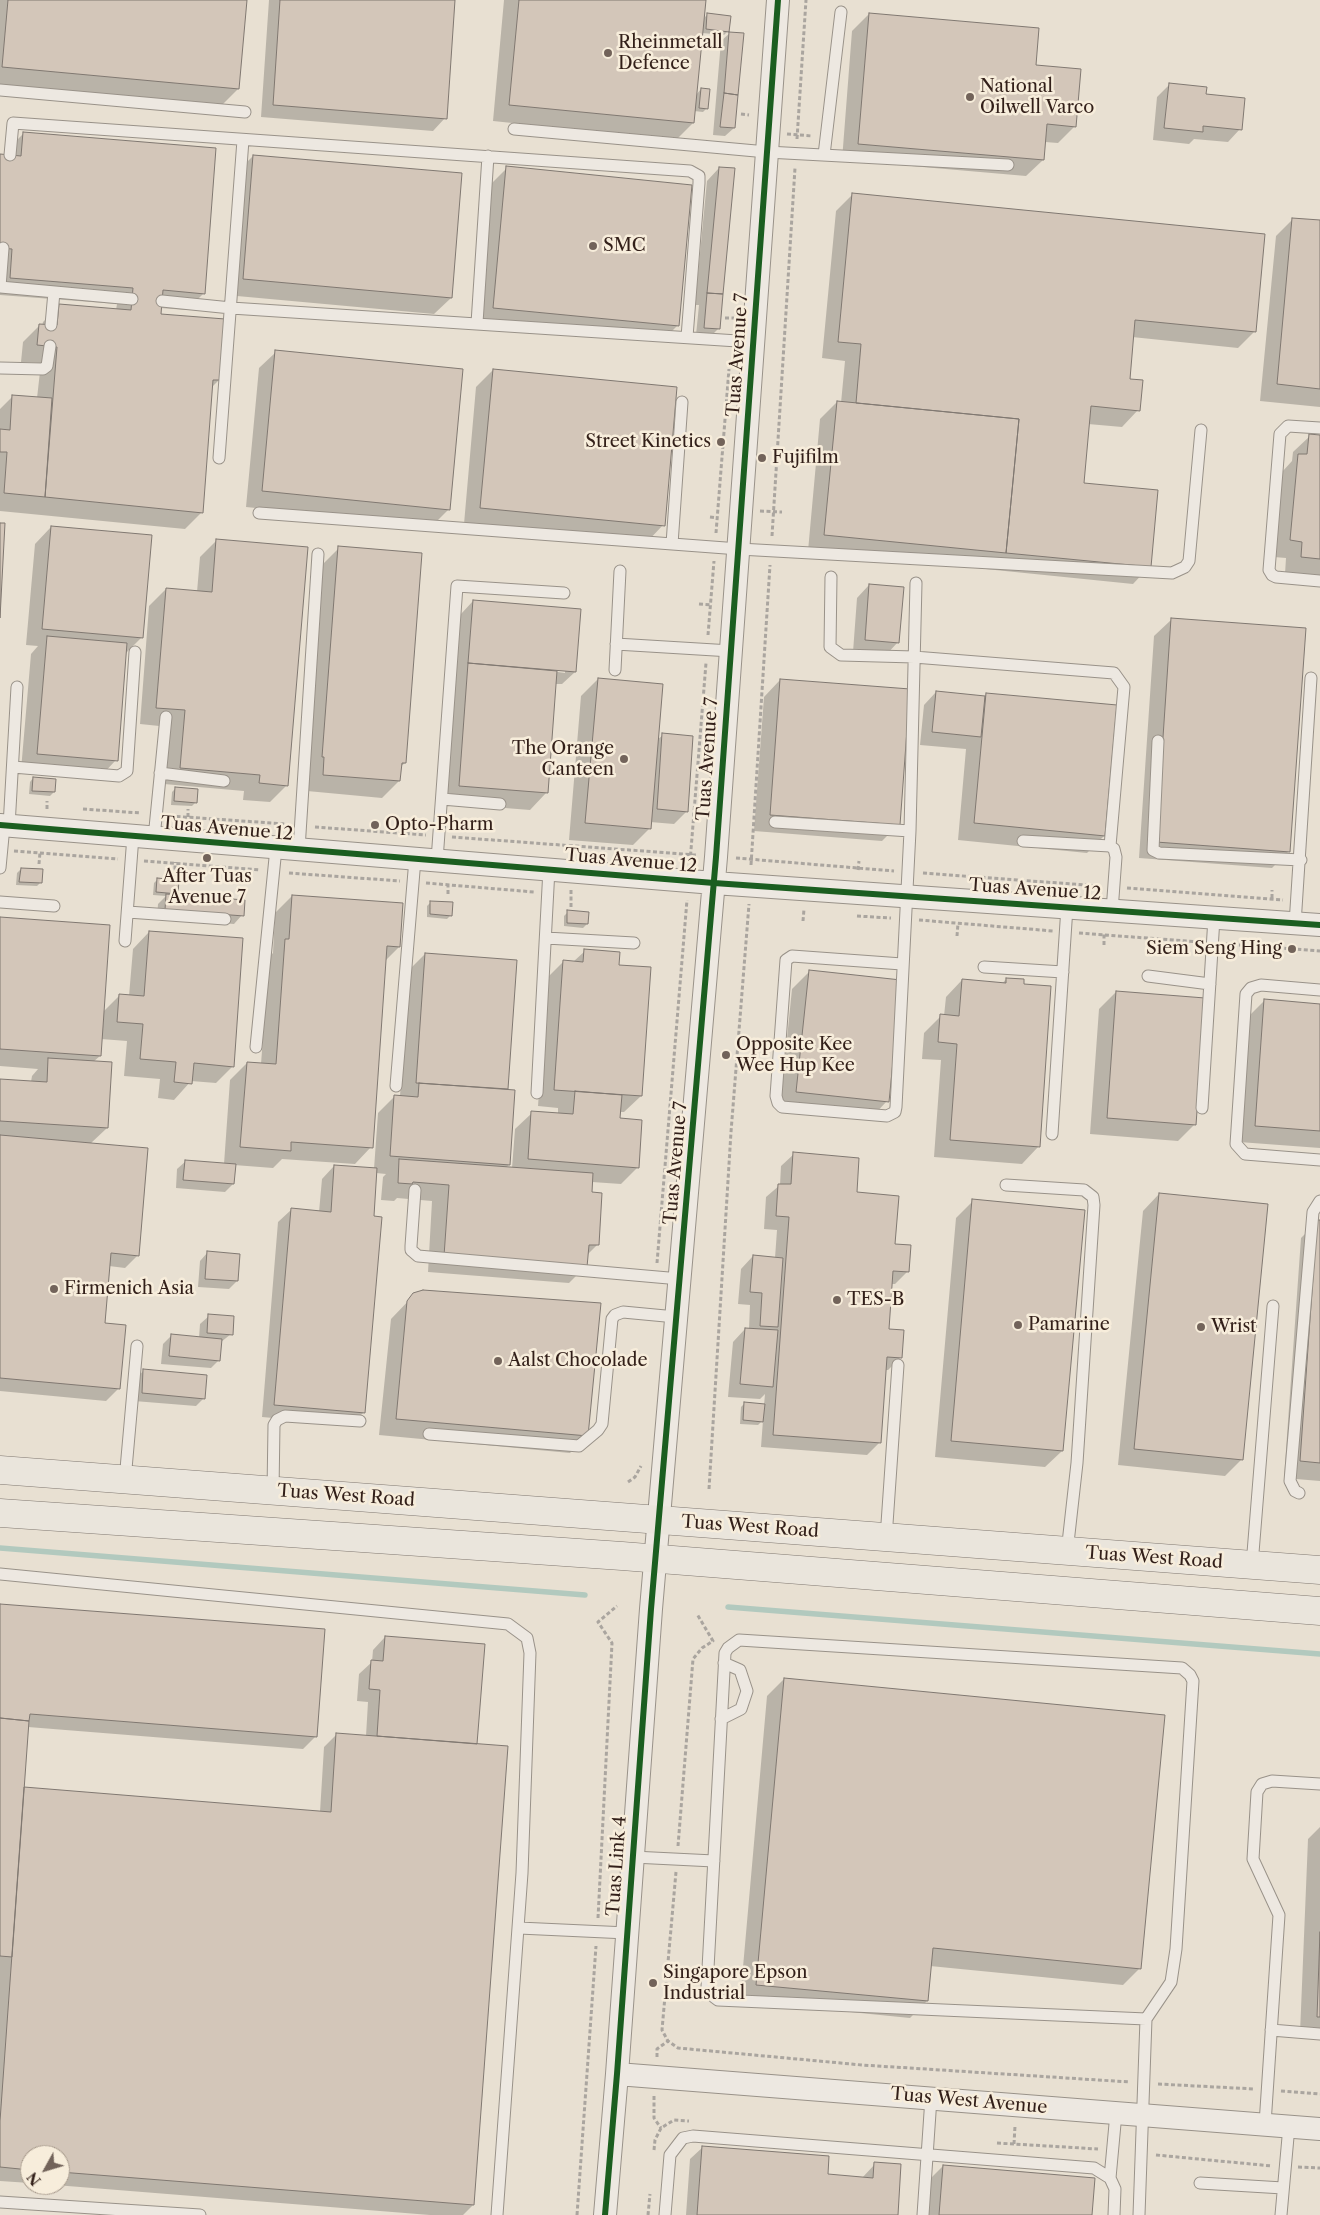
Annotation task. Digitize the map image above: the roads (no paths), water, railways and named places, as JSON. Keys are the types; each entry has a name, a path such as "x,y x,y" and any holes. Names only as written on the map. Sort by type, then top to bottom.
{"main road":[{"name":"Tuas West Road","path":"0,1470 1320,1570"},
{"path":"0,1513 656,1559 1320,1611"}],"street":[{"name":"Tuas Avenue 7","path":"659,1520 696,1109 739,549 753,342 756,151 778,0"},
{"name":"Tuas Avenue 12","path":"4,826 714,883 1320,926"},
{"name":"Tuas Link 4","path":"605,2215 659,1520"},
{"name":"Tuas West Avenue","path":"617,2074 1320,2129"}],"lane":[{"path":"824,155 841,12"},
{"path":"0,90 245,112"},
{"path":"10,155 13,123 695,172 699,176 699,183 687,337"},
{"path":"514,129 756,151 1008,165"},
{"path":"219,458 243,140"},
{"path":"477,323 488,156"},
{"path":"3,248 0,287 132,299"},
{"path":"51,325 54,292"},
{"path":"162,301 231,308 753,342"},
{"path":"0,368 42,369 47,366 50,346"},
{"path":"672,544 682,402"},
{"path":"1320,428 1288,426 1280,434 1269,570 1276,577 1320,581"},
{"path":"259,513 739,549 1172,573 1185,567 1189,561 1201,430"},
{"path":"299,849 318,554"},
{"path":"615,670 620,570"},
{"path":"831,577 830,646 841,655 914,657 1114,673 1124,686 1110,846"},
{"path":"902,964 792,956 786,960 776,1096 778,1103 782,1107 887,1116 895,1112 910,831 916,583"},
{"path":"437,860 458,586 564,592"},
{"path":"616,644 731,651"},
{"path":"13,767 118,776 127,770 135,652"},
{"path":"1295,924 1310,678"},
{"path":"0,868 4,826 10,804 17,686"},
{"path":"125,941 128,912 144,837 156,814 166,717"},
{"path":"1158,741 1153,850 1159,854 1300,860"},
{"path":"160,773 224,781"},
{"path":"442,799 500,804"},
{"path":"775,822 910,831"},
{"path":"1023,841 1110,846 1116,852 1112,911"},
{"path":"256,1047 276,848"},
{"path":"396,1086 415,858"},
{"path":"538,1092 549,869"},
{"path":"0,902 54,906"},
{"path":"1052,1134 1067,907"},
{"path":"128,912 225,919"},
{"path":"1202,1108 1214,918"},
{"path":"546,938 634,943"},
{"path":"984,967 1063,972"},
{"path":"1148,976 1210,984"},
{"path":"1320,990 1261,984 1252,988 1246,994 1236,1140 1240,1151 1245,1154 1320,1160"},
{"path":"1006,1185 1084,1190 1093,1197 1077,1464 1067,1552"},
{"path":"415,1190 411,1246 418,1256 680,1280"},
{"path":"1299,1493 1295,1491 1290,1481 1313,1212 1320,1201"},
{"path":"1252,1565 1273,1306"},
{"path":"429,1434 579,1446 598,1430 602,1424 612,1319 615,1315 623,1312 676,1316"},
{"path":"125,1480 136,1346"},
{"path":"886,1538 898,1365"},
{"path":"273,1491 274,1425 277,1420 285,1416 360,1421"},
{"path":"0,1574 508,1624 527,1638 530,1653 519,1928 497,2215"},
{"path":"1139,2215 1146,2018 1170,1982 1176,1949 1193,1681 1187,1671 1182,1668 739,1640 728,1648 725,1653 724,1663 721,1719 708,1987 710,1993 718,2000 1146,2018"},
{"path":"721,1719 741,1709 747,1691 740,1670 724,1663"},
{"path":"1265,2124 1279,1915 1253,1860 1256,1792 1262,1784 1272,1781 1320,1784"},
{"path":"633,1857 714,1862"},
{"path":"519,1928 627,1933"},
{"path":"1272,2030 1320,2034"},
{"path":"923,2215 931,2098"},
{"path":"1114,2215 1115,2189 1110,2178 1116,2113"},
{"path":"1281,2215 1288,2126"},
{"path":"665,2215 670,2155 683,2138 693,2136 1094,2168 1110,2178"},
{"path":"1200,2183 1283,2188"},
{"path":"0,2202 200,2215"}],"waterway":[{"path":"0,1548 585,1595"},
{"path":"728,1607 1320,1654"}],"place":[{"name":"Rheinmetall Defence","path":"608,53"},
{"name":"National Oilwell Varco","path":"970,97"},
{"name":"SMC","path":"593,246"},
{"name":"Street Kinetics","path":"721,442"},
{"name":"Fujifilm","path":"762,458"},
{"name":"The Orange Canteen","path":"624,759"},
{"name":"Opto-Pharm","path":"375,825"},
{"name":"After Tuas Avenue 7","path":"207,858"},
{"name":"Siem Seng Hing","path":"1292,949"},
{"name":"Opposite Kee Wee Hup Kee","path":"726,1055"},
{"name":"Firmenich Asia","path":"54,1289"},
{"name":"TES-B","path":"837,1300"},
{"name":"Pamarine","path":"1018,1325"},
{"name":"Wrist","path":"1201,1327"},
{"name":"Aalst Chocolade","path":"498,1361"},
{"name":"Singapore Epson Industrial","path":"653,1983"}]}
